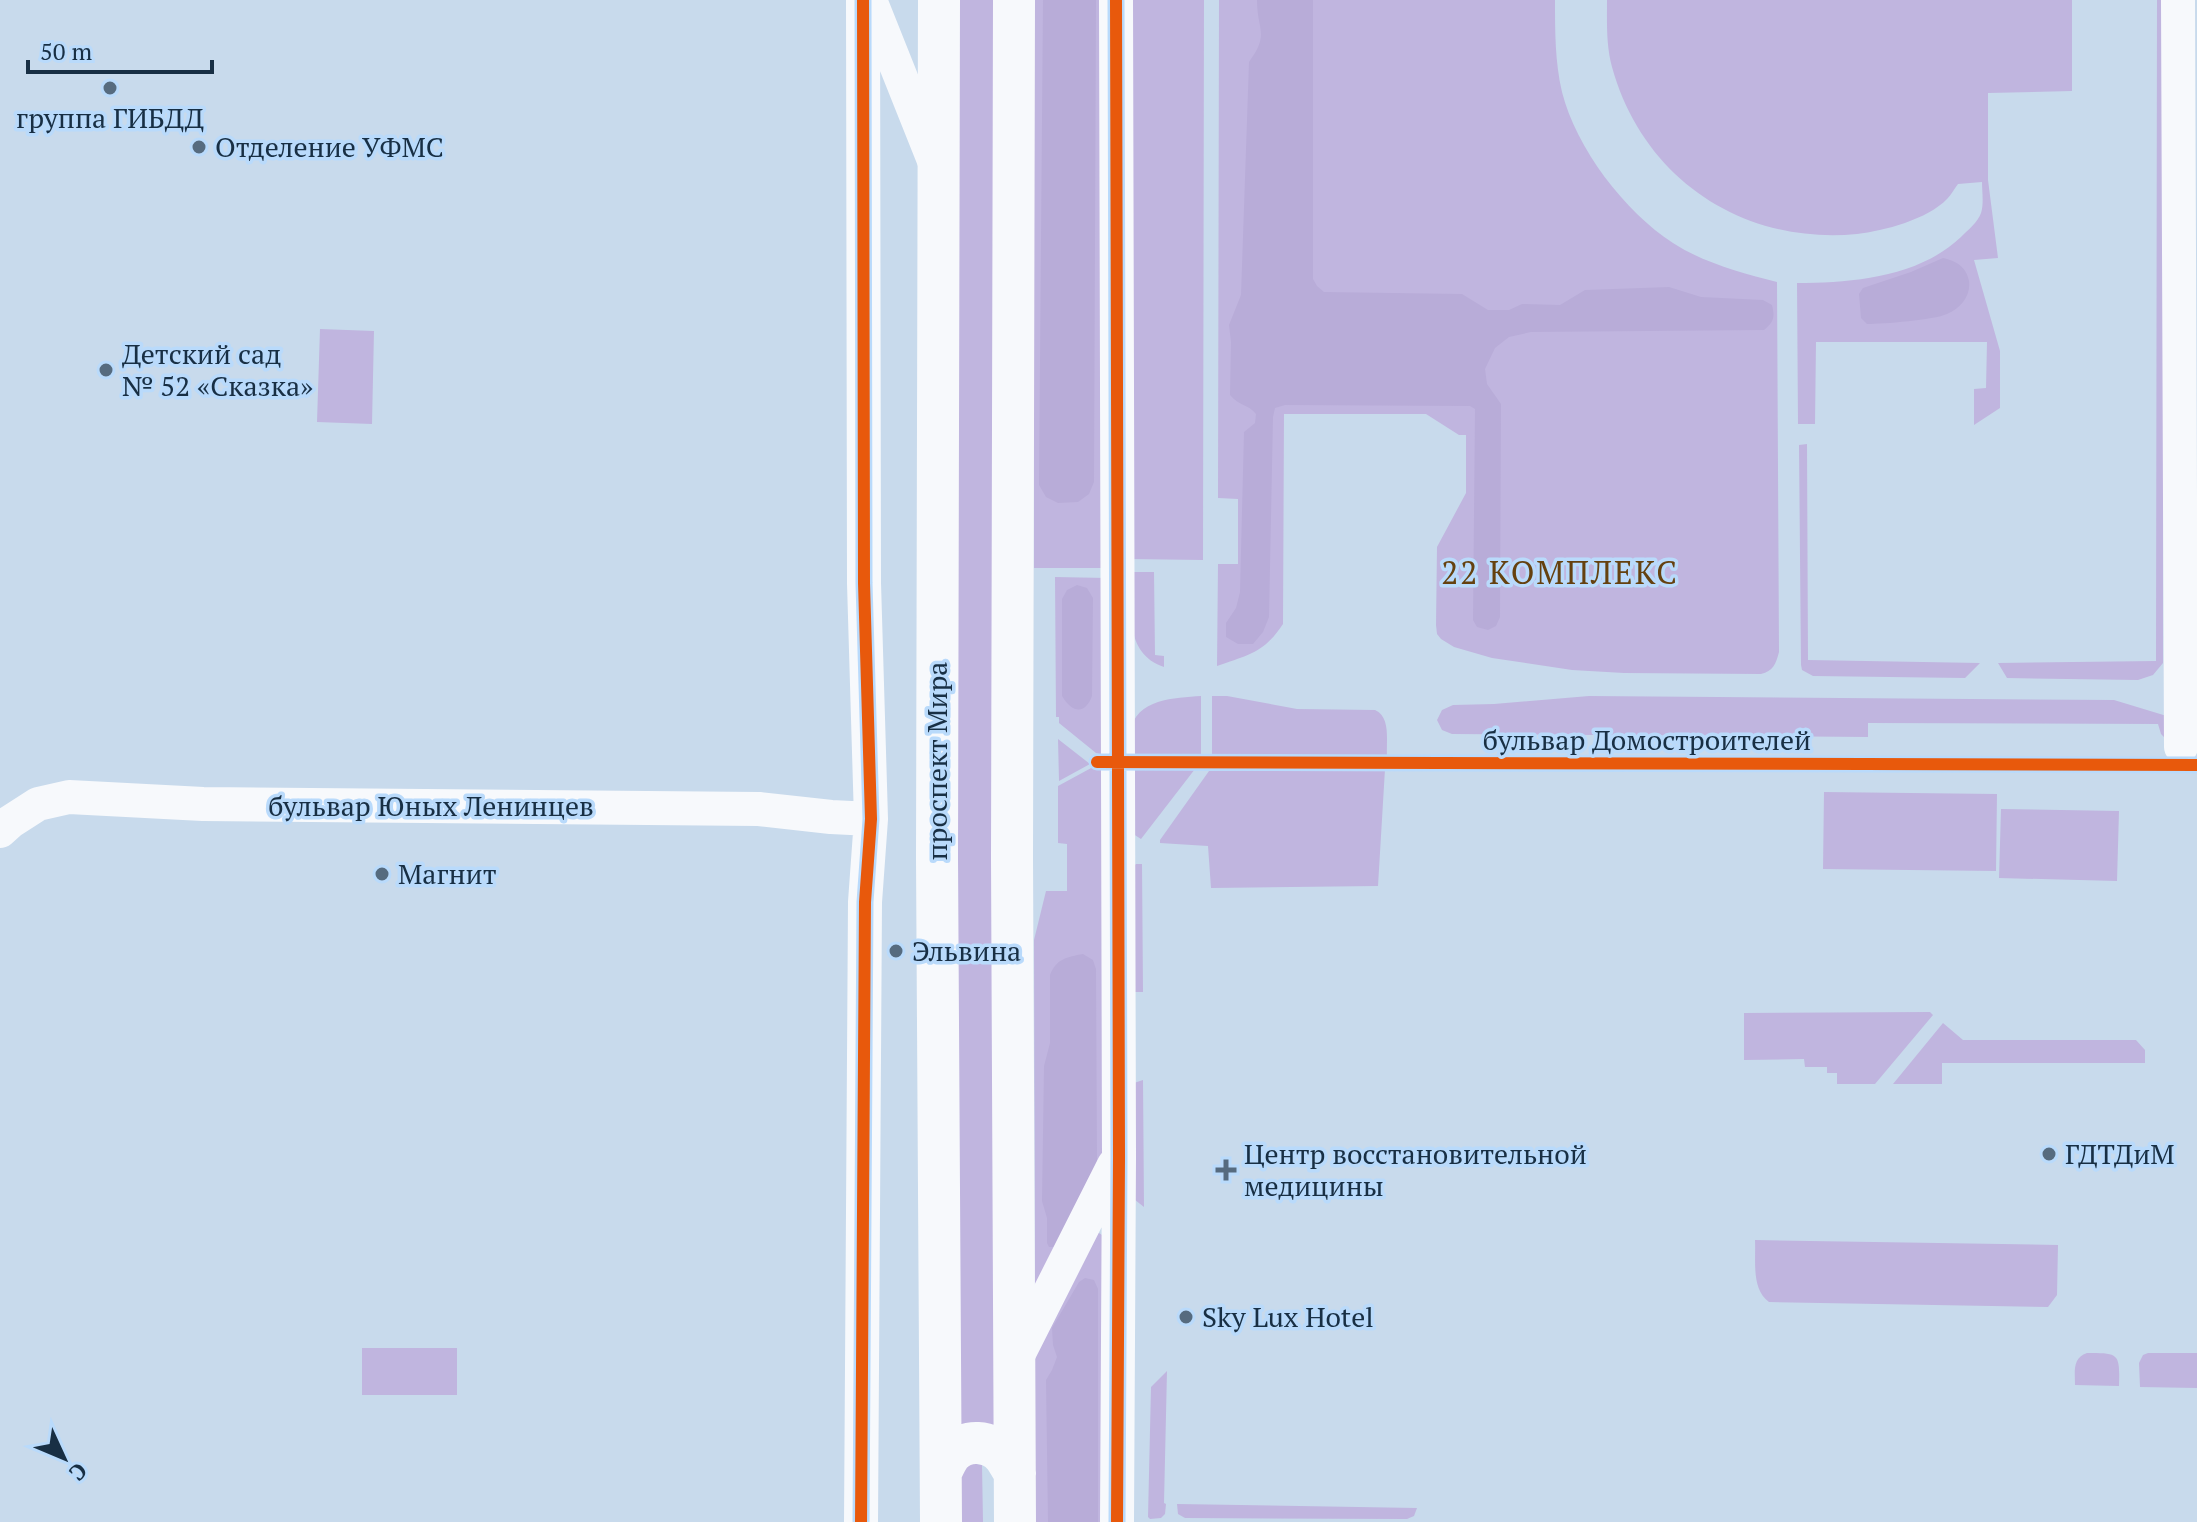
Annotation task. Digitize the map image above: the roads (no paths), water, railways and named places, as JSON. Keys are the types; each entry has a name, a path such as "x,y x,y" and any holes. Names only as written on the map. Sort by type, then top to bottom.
{"main road":[{"name":"проспект Мира","path":"939,0 937,872 941,1522"},
{"path":"1014,0 1012,873 1015,1522"},
{"path":"941,1472 952,1454 965,1444 978,1442 991,1445 1003,1454 1015,1473"}],"street":[{"path":"861,1522 865,902 871,819 864,568 863,0"},
{"path":"870,0 940,176"},
{"path":"1116,0 1117,1522"},
{"path":"2178,0 2181,747"},
{"name":"бульвар Юных Ленинцев","path":"0,831 38,804 69,797 203,804 759,809 871,819"},
{"path":"1015,1361 1119,1157"}],"place":[{"name":"группа ГИБДД","path":"110,88"},
{"name":"Отделение УФМС","path":"199,147"},
{"name":"Детский сад № 52 «Сказка»","path":"106,370"},
{"name":"Магнит","path":"382,874"},
{"name":"Эльвина","path":"896,951"},
{"name":"ГДТДиМ","path":"2049,1154"},
{"name":"Центр восстановительной медицины","path":"1226,1170"},
{"name":"Sky Lux Hotel","path":"1186,1317"}],"district":[{"name":"22 КОМПЛЕКС","path":"1560,573"}]}
